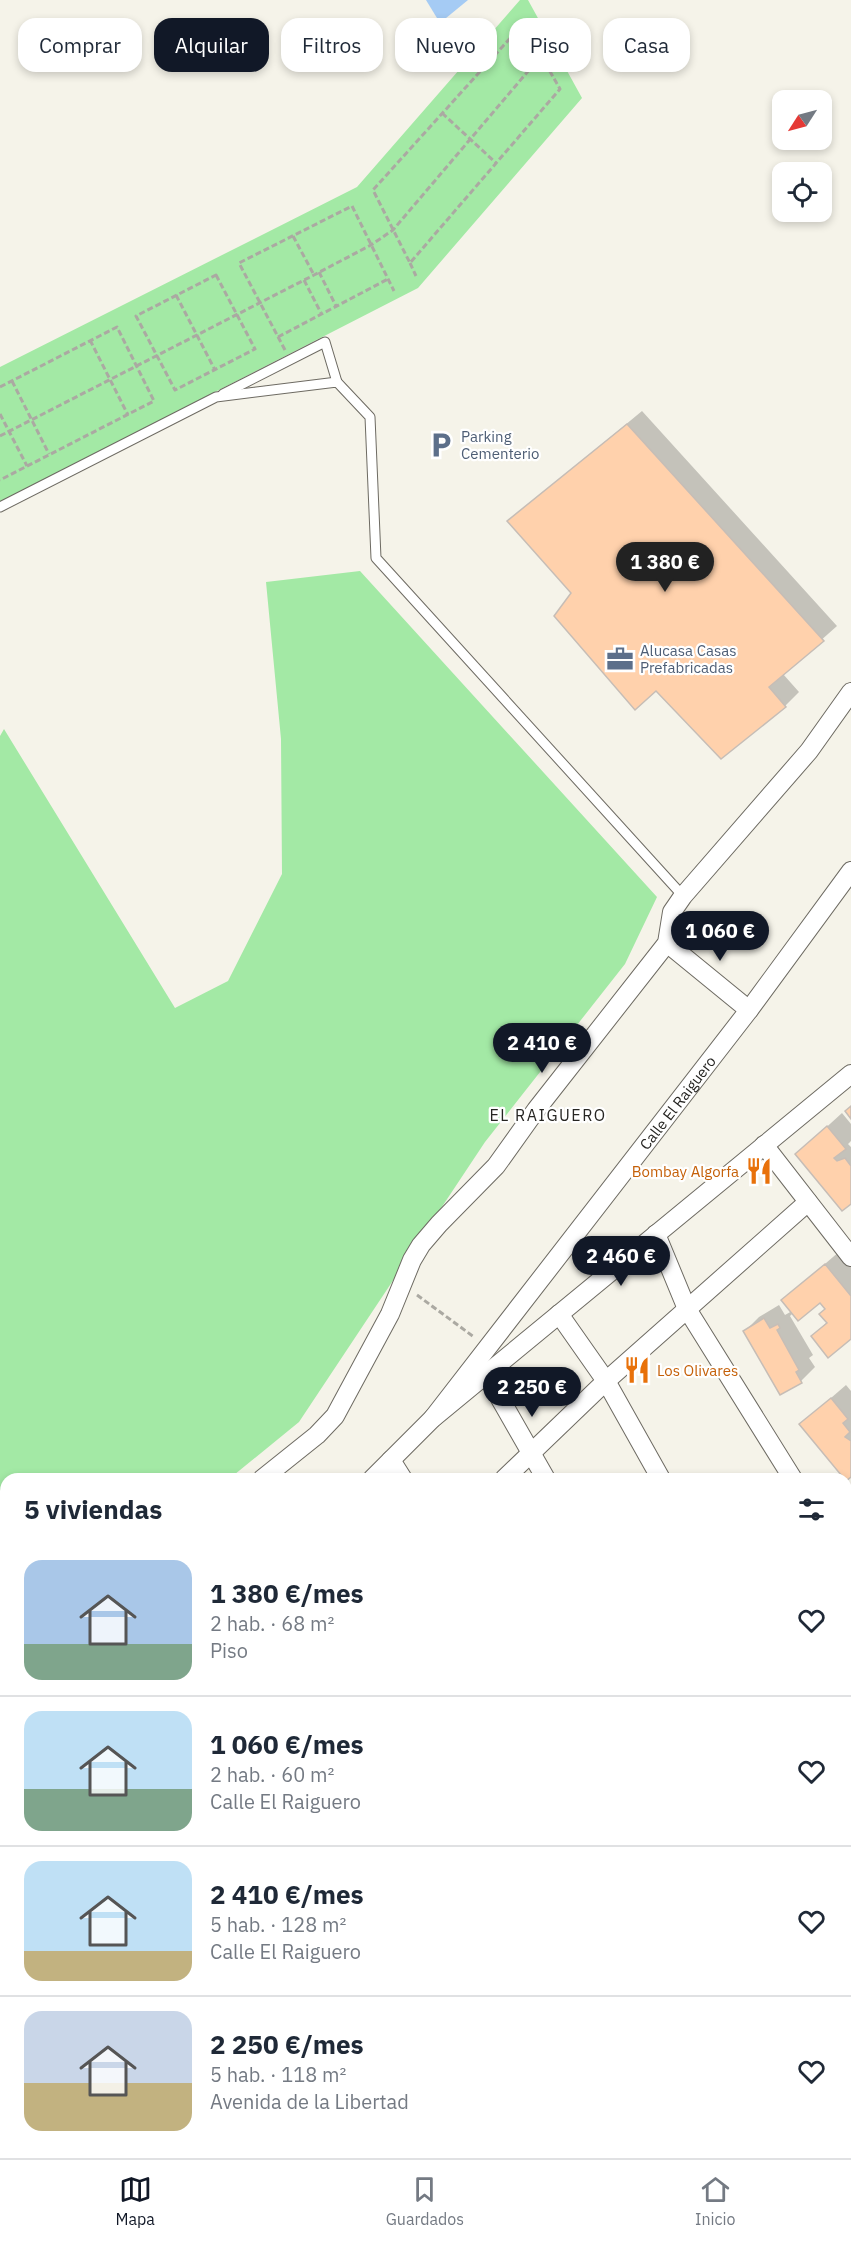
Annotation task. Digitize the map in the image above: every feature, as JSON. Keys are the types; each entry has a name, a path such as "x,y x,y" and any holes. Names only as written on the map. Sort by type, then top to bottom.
{"street":[{"path":"270,1473 317,1435 335,1416 390,1314 412,1260 422,1245 439,1224 496,1166 536,1110 667,943 672,912 683,896 809,751 851,692"},
{"name":"Calle El Raiguero","path":"433,1418 749,1010 851,871"},
{"path":"667,943 749,1010"},
{"path":"378,1473 433,1418 851,1074"},
{"path":"764,1145 851,1257"},
{"path":"510,1473 606,1380 808,1203"},
{"path":"656,1234 687,1309 789,1473"},
{"path":"560,1314 606,1380 658,1473"},
{"path":"486,1374 542,1473"},
{"path":"391,1460 399,1473"}],"lane":[{"path":"0,507 325,342 337,382 370,417 376,558 683,896"},
{"path":"216,398 337,382"}],"path":[{"path":"416,276 373,190 509,39"},
{"path":"0,436 314,275 371,245 393,230 528,72"},
{"path":"410,263 560,89 550,72"},
{"path":"442,113 496,163"},
{"path":"290,360 239,262 352,206 394,291"},
{"path":"293,236 314,275"},
{"path":"319,272 336,306"},
{"path":"216,275 237,315 255,349 174,390 136,316 216,275"},
{"path":"278,337 388,279"},
{"path":"304,280 322,314"},
{"path":"176,295 215,370"},
{"path":"0,387 117,327 154,401 0,480"},
{"path":"90,340 129,415"},
{"path":"12,381 49,455"},
{"path":"0,414 27,466"},
{"path":"403,1285 488,1347"}],"green space":[{"path":"520,0 528,0 538,18 509,18 509,72 568,72 582,98 418,288 0,502 0,367 357,187 457,72 497,72 497,26"},
{"path":"360,571 657,897 625,964 485,1142 299,1422 236,1473 0,1473 0,736 4,729 175,1008 228,981 282,874 281,739 266,582"}],"water":[{"path":"426,0 468,0 446,18 437,18"}],"building":[{"path":"627,424 824,641 769,687 786,707 721,759 656,691 635,710 554,616 571,593 507,521"},
{"path":"851,1106 851,1119 845,1111"},
{"path":"827,1126 846,1149 834,1158 837,1161 845,1158 851,1166 851,1204 842,1211 795,1154"},
{"path":"825,1264 851,1296 851,1339 828,1358 811,1336 827,1323 819,1314 825,1309 820,1303 798,1321 781,1300"},
{"path":"764,1318 770,1328 778,1324 780,1328 777,1330 799,1370 796,1372 802,1383 780,1395 743,1331"},
{"path":"831,1398 848,1419 843,1423 850,1432 845,1437 851,1441 851,1473 839,1473 799,1424"}],"place":[{"name":"Parking Cementerio","path":"441,445"},
{"name":"Alucasa Casas Prefabricadas","path":"620,659"},
{"name":"Bombay Algorfa","path":"759,1171"},
{"name":"Los Olivares","path":"637,1370"}],"district":[{"name":"EL RAIGUERO","path":"548,1115"}]}
